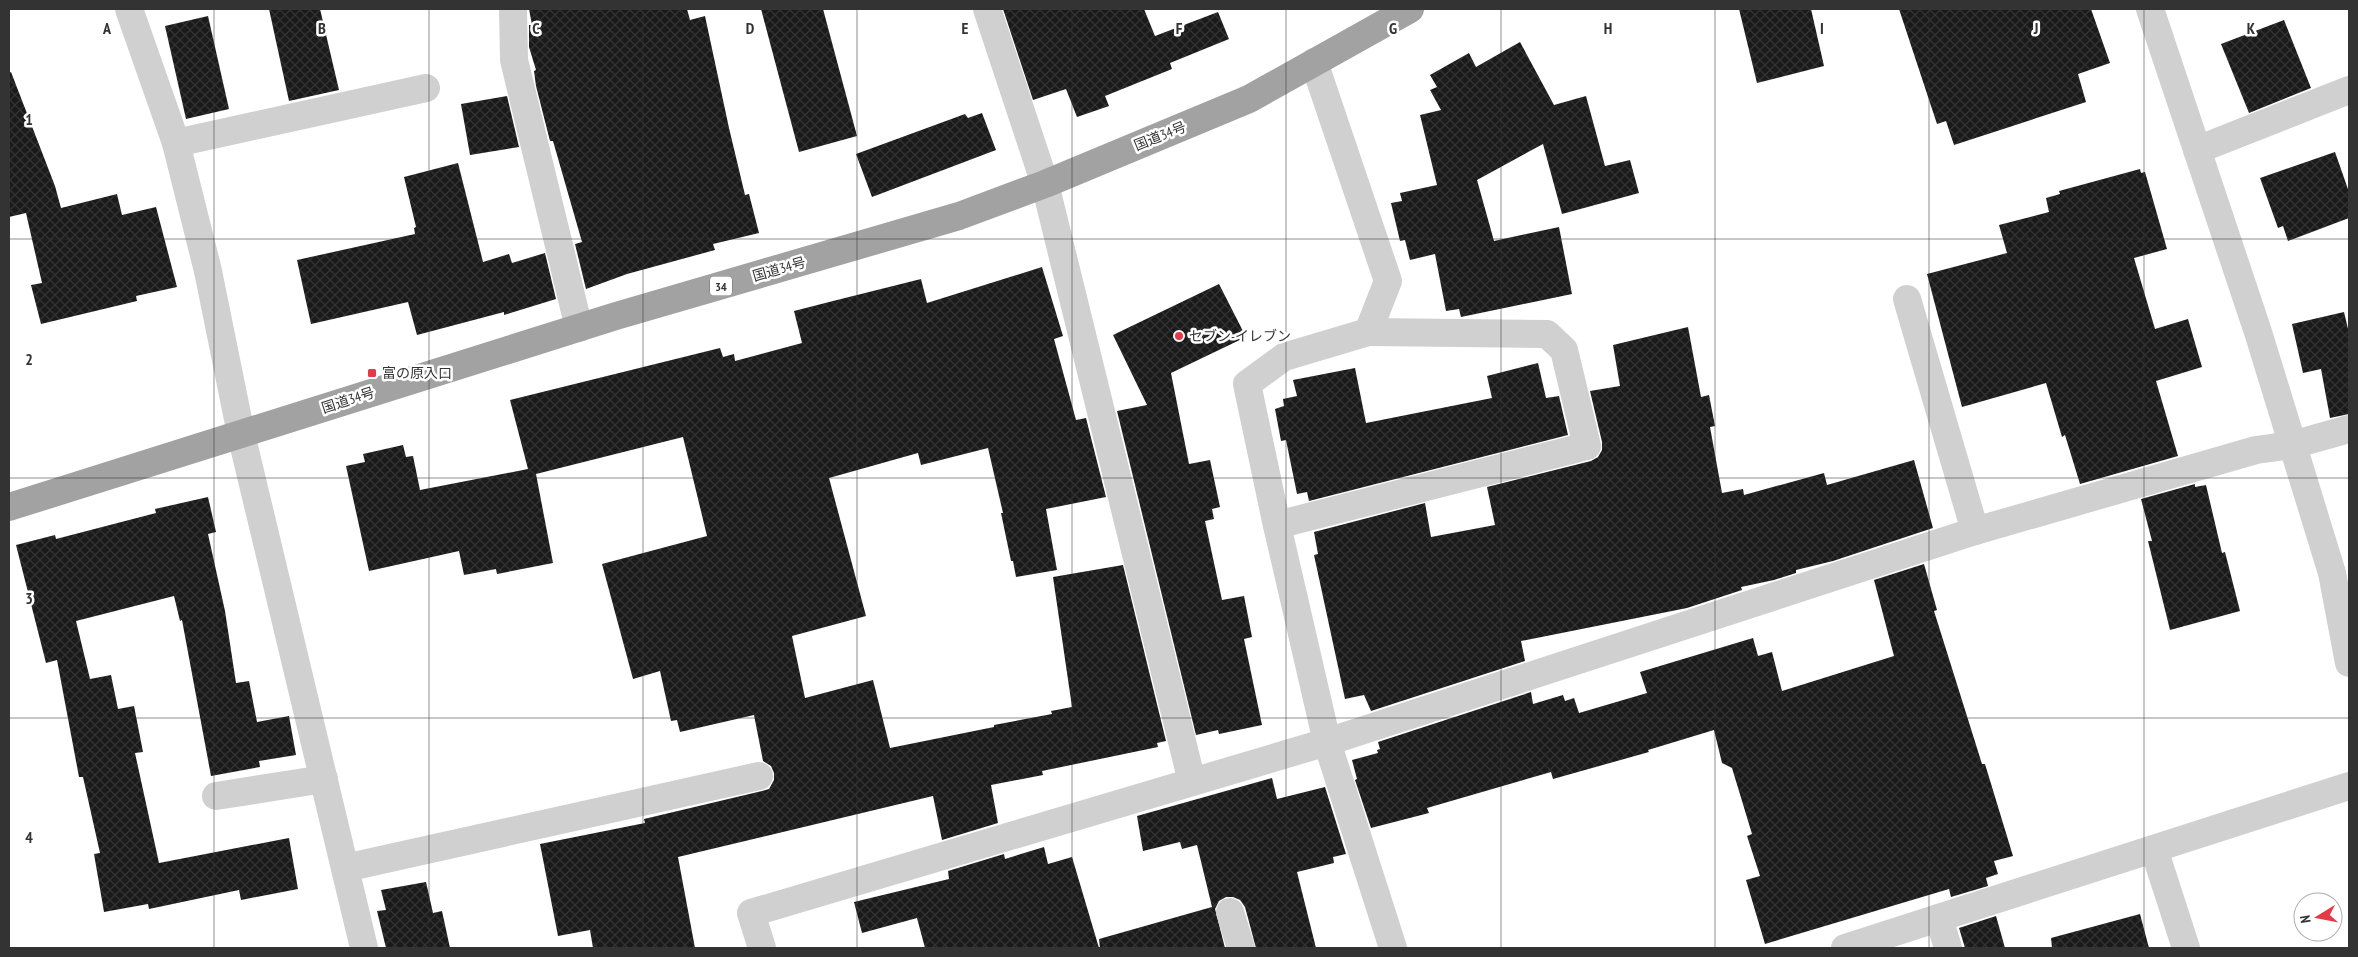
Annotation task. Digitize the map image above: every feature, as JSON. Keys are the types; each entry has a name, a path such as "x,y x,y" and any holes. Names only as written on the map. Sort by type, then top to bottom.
{"highway":[{"name":"国道34号","path":"9,507 578,328 959,216 1045,184 1249,99 1410,9"}],"street":[{"path":"129,9 176,143 208,271 241,434 364,948"},
{"path":"513,9 514,60 578,328"},
{"path":"987,9 1045,184 1192,782"},
{"path":"2150,9 2258,332 2332,573 2349,663"},
{"path":"1314,62 1388,281 1368,332"},
{"path":"176,143 426,88"},
{"path":"2197,150 2349,90"},
{"path":"1907,299 1975,531"},
{"path":"1277,525 1587,446 1564,350 1547,334 1368,332 1284,357 1247,384 1277,525 1327,742 1393,948"},
{"path":"762,948 752,913 1327,742 1975,531 2256,450 2292,445 2349,429"},
{"path":"345,868 759,776"},
{"path":"216,796 324,779"},
{"path":"1846,948 2349,786"},
{"path":"2154,848 2186,948"},
{"path":"1230,912 1241,948"},
{"path":"1939,918 1948,948"}],"building":[{"path":"269,9 320,9 339,90 289,101"},
{"path":"529,9 687,9 690,20 705,16 745,195 749,194 759,233 713,244 715,250 627,274 586,289 575,244 582,242 553,141 550,141 536,86 534,71 536,70 529,47 529,25 532,25"},
{"path":"761,9 823,9 857,136 799,152"},
{"path":"1003,9 1144,9 1155,36 1218,12 1229,39 1170,63 1172,69 1105,96 1109,106 1077,117 1066,89 1033,100"},
{"path":"1739,9 1811,9 1824,66 1757,83"},
{"path":"1899,9 2091,9 2110,63 2078,74 2086,102 1954,145 1946,121 1937,124"},
{"path":"208,16 229,109 186,119 165,26"},
{"path":"2284,20 2311,88 2249,113 2221,44"},
{"path":"1520,42 1554,105 1586,96 1605,166 1630,160 1639,193 1562,214 1543,144 1477,180 1494,241 1559,227 1572,294 1461,317 1459,309 1446,311 1435,254 1410,260 1405,240 1400,241 1391,203 1402,201 1400,193 1437,185 1420,115 1441,110 1430,90 1437,87 1430,75 1469,53 1476,67"},
{"path":"11,72 55,186 61,208 117,194 122,215 156,207 177,287 136,296 137,301 41,324 31,285 42,283 26,213 9,217 9,73"},
{"path":"507,96 519,147 470,155 461,104"},
{"path":"982,113 996,150 872,197 856,154 965,114 968,118"},
{"path":"2335,152 2349,192 2349,218 2288,241 2283,226 2278,228 2260,178"},
{"path":"458,163 483,262 509,254 512,263 545,253 556,299 504,315 504,312 417,335 408,302 311,324 297,260 415,234 414,228 416,227 404,177"},
{"path":"2140,169 2141,173 2145,172 2167,249 2134,258 2155,329 2188,319 2202,367 2156,381 2178,456 2080,484 2065,435 2062,437 2046,383 1962,407 1927,274 2007,253 1999,225 2049,212 2046,198 2060,194 2059,191"},
{"path":"1042,267 1063,336 1054,339 1076,420 1086,418 1106,497 1046,509 1057,570 1016,577 988,448 921,465 918,453 829,478 866,616 792,636 805,698 873,680 890,748 1052,714 1051,711 1072,707 1053,577 1123,565 1166,741 1157,743 1158,747 1042,771 1043,775 991,785 998,823 942,840 933,796 678,857 695,948 593,948 590,930 558,936 540,844 645,823 644,819 762,791 769,789 774,780 771,766 763,761 754,715 680,732 677,720 671,721 660,671 633,679 602,564 707,536 683,437 536,474 553,563 497,574 496,569 464,575 459,551 369,571 346,466 365,462 363,454 403,445 406,457 413,456 420,490 528,469 510,400 720,348 723,357 734,354 735,361 802,343 794,311 921,279 927,303"},
{"path":"1219,284 1246,337 1171,373 1189,464 1210,460 1220,507 1212,509 1214,519 1205,521 1222,600 1244,596 1252,637 1244,639 1262,725 1219,734 1218,730 1196,735 1117,411 1147,405 1113,335"},
{"path":"2344,312 2349,333 2349,414 2330,418 2321,369 2303,373 2292,324"},
{"path":"1688,327 1701,397 1709,395 1715,426 1710,427 1722,493 1743,489 1744,495 1824,473 1827,485 1914,460 1933,528 1833,561 1796,570 1796,573 1774,580 1741,587 1742,590 1687,608 1521,641 1525,661 1371,711 1364,695 1345,699 1314,555 1318,554 1314,532 1425,503 1431,537 1495,525 1487,487 1591,461 1598,457 1602,450 1602,442 1590,391 1620,386 1613,345"},
{"path":"1538,363 1546,398 1559,396 1568,435 1309,501 1307,492 1297,494 1286,440 1281,441 1275,409 1284,406 1283,399 1297,396 1293,380 1355,368 1366,423 1492,398 1487,376"},
{"path":"2195,484 2195,487 2206,485 2222,553 2225,552 2240,611 2170,630 2148,541 2152,541 2141,499"},
{"path":"208,497 216,532 208,534 225,611 236,683 249,681 257,722 289,716 296,755 259,761 260,767 211,776 182,620 180,621 174,596 76,621 90,679 111,675 118,709 134,706 143,752 135,753 159,863 289,838 298,889 241,900 239,890 149,909 148,904 104,912 94,854 100,853 83,777 79,777 57,660 46,663 16,545 55,535 56,539 156,513 155,509"},
{"path":"1924,564 1937,610 1934,611 1982,764 1985,764 2013,856 1994,861 1998,874 1986,878 1988,886 1951,897 1949,889 1765,944 1746,880 1760,876 1747,836 1752,834 1732,768 1722,763 1714,730 1648,750 1649,752 1553,779 1551,772 1427,808 1429,813 1371,828 1355,780 1357,779 1352,760 1378,753 1377,750 1380,749 1378,742 1531,692 1533,704 1563,695 1565,701 1574,698 1579,713 1647,693 1640,672 1753,638 1758,656 1772,652 1782,691 1894,656 1874,580"},
{"path":"1272,778 1277,799 1325,787 1346,854 1333,857 1334,863 1297,872 1316,948 1256,948 1245,907 1240,900 1226,897 1219,901 1215,909 1225,948 1100,948 1099,939 1212,907 1197,845 1182,849 1180,842 1143,851 1137,816"},
{"path":"1044,847 1048,864 1072,857 1099,948 925,948 917,918 862,933 854,902 949,879 948,871 1004,854 1005,859"},
{"path":"426,882 433,913 442,911 450,948 386,948 377,911 386,910 381,890"},
{"path":"2140,914 2149,948 2052,948 2051,938"},
{"path":"1996,916 2005,948 1965,948 1959,928"}],"place":[{"name":"セブン-イレブン","path":"1179,336"},
{"name":"富の原入口","path":"372,373"}]}
